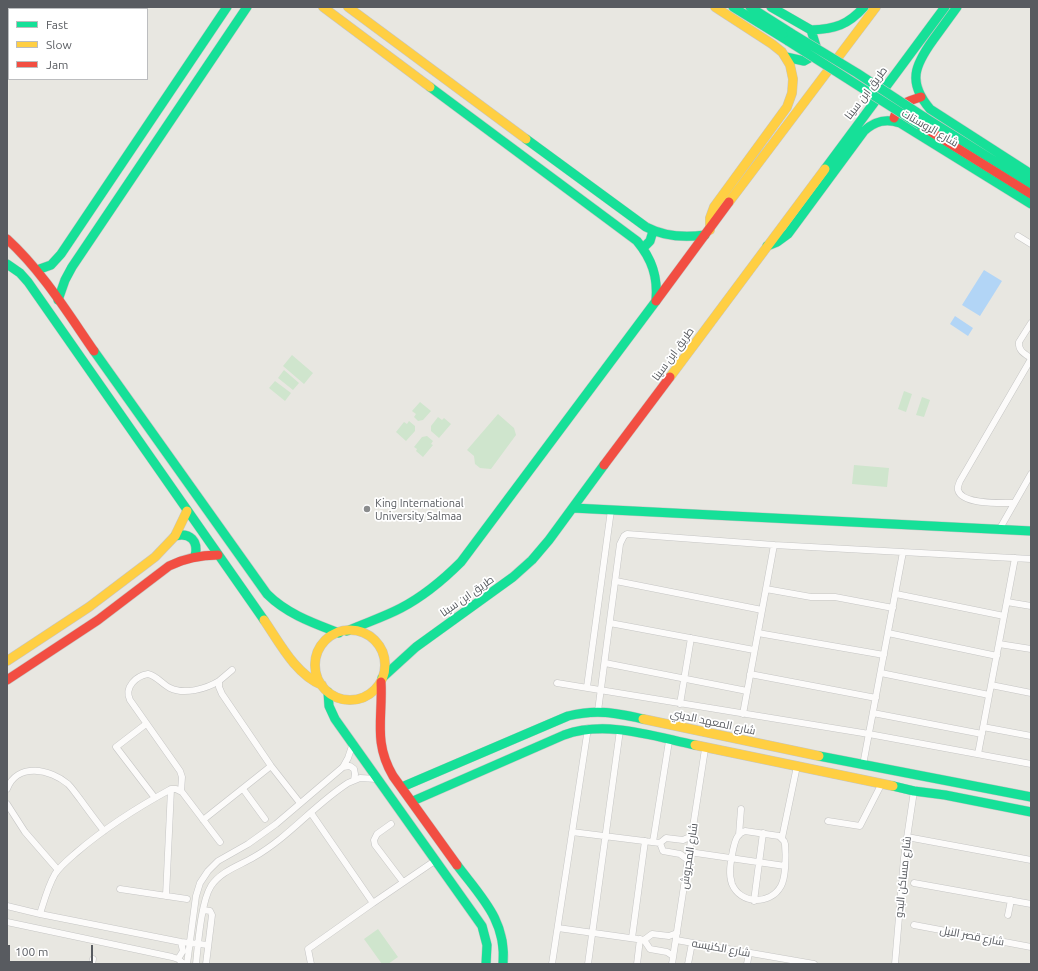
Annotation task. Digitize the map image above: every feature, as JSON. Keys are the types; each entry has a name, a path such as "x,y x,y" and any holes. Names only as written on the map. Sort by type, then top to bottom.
{"street":[{"path":"38,270 51,265 61,254 227,7"},
{"path":"58,300 62,286 72,267 247,7"},
{"path":"322,7 629,235 643,248 654,267 657,278 656,300"},
{"path":"348,7 653,231 678,238 708,232"},
{"path":"708,232 710,218 714,207 790,100 793,93 794,78 786,58 776,48 715,7"},
{"path":"733,7 789,37 922,121 1031,194"},
{"path":"750,7 789,37"},
{"path":"771,7 811,30 838,27 854,18 864,7"},
{"path":"382,680 376,689 361,698 353,700 336,697 328,692 322,685 316,670 317,654 325,641 408,604 432,588 456,567 478,542 656,300 876,7"},
{"name":"طريق ابن سينا","path":"382,680 416,646 520,571 545,545 945,7"},
{"name":"شارع الروستات","path":"957,7 917,64 915,75 921,97 930,109 1031,174"},
{"path":"786,58 804,61 813,56 816,46 811,30"},
{"path":"894,120 897,109 902,104 921,97"},
{"name":"شارع الروستات","path":"767,246 777,242 788,234 867,128 873,123 881,120 894,120 1031,204"},
{"path":"922,121 1031,184"},
{"path":"643,248 650,240 653,231"},
{"path":"1018,236 1031,244"},
{"path":"7,239 38,270 266,594 286,610 297,616 343,632 357,631 366,635 378,645 384,658 385,668 382,680 379,730 380,742 386,764 496,919 501,930 503,941 503,964"},
{"path":"61,254 63,263 72,267"},
{"path":"7,264 20,273 28,282 292,660 317,684 322,685"},
{"path":"1014,503 973,501 959,493 958,489 960,481 1031,358 1022,352 1019,342 1031,323"},
{"path":"998,530 1031,474"},
{"path":"573,508 1031,531"},
{"path":"586,687 611,510"},
{"path":"7,661 89,607 155,557 175,536 187,511"},
{"path":"175,536 184,534 193,538 197,547 195,556"},
{"path":"598,711 620,544 624,536 627,534 774,545 1031,559"},
{"path":"743,714 774,545"},
{"path":"861,779 903,552"},
{"path":"7,680 98,620 173,564 195,556 218,555"},
{"path":"978,754 1015,558"},
{"path":"616,581 762,610"},
{"path":"766,589 811,597 831,596 893,608"},
{"path":"896,594 1004,616"},
{"path":"1007,602 1031,606"},
{"path":"610,623 754,650"},
{"path":"758,633 884,655"},
{"path":"888,633 997,656"},
{"path":"680,704 691,638"},
{"path":"999,644 1031,649"},
{"path":"605,663 747,691"},
{"path":"181,791 182,777 180,771 130,700 128,691 131,684 145,674 153,675 170,688 190,690 206,687 219,681 232,670"},
{"path":"881,673 989,695"},
{"path":"750,674 876,698"},
{"path":"219,681 219,687 222,694 271,766 300,803"},
{"path":"557,683 869,734 1031,764"},
{"path":"991,685 1031,693"},
{"path":"328,692 331,713 482,926 488,946 486,964"},
{"name":"شارع المعهد الديني","path":"402,788 562,718 584,712 598,711 612,712 864,765 1031,797"},
{"path":"873,713 982,734"},
{"path":"146,724 116,747 154,798"},
{"path":"983,727 1031,736"},
{"path":"413,801 564,735 588,728 596,728 620,730 882,783 914,791 966,799 1031,812"},
{"path":"552,964 588,728"},
{"path":"588,964 620,730"},
{"path":"734,754 737,739"},
{"path":"653,842 669,741"},
{"path":"7,922 178,959 186,964 198,890 208,871 218,861 262,834 342,767 348,758 353,742"},
{"name":"شارع المجروش","path":"672,964 705,748"},
{"path":"204,820 271,766"},
{"path":"342,767 350,766 354,769 354,780"},
{"path":"782,838 763,833 745,831 739,835 735,841 730,878 734,888 743,897 754,901 767,899 778,892 783,880 785,866 785,844 782,838 797,766"},
{"path":"7,789 19,774 26,771 39,771 60,779 69,785 104,831"},
{"path":"196,964 198,944 208,892 221,875 255,857 270,847 342,787 354,780 366,778 378,779"},
{"path":"828,821 860,826 882,783"},
{"path":"966,799 969,784"},
{"path":"166,896 171,789"},
{"path":"40,914 52,881 58,870 86,844 104,831 141,806 171,789 181,791 220,842"},
{"path":"243,789 265,819"},
{"name":"شارع مساكن البدو","path":"894,964 904,858 914,791"},
{"path":"7,804 25,832 58,870"},
{"path":"739,835 741,809"},
{"path":"311,813 373,902"},
{"path":"392,824 377,834 374,840 375,845 403,882"},
{"path":"572,832 660,843"},
{"path":"754,901 763,833"},
{"path":"660,843 665,838 683,840 692,836"},
{"path":"907,837 1031,860"},
{"path":"632,938 645,841"},
{"path":"660,843 663,850 680,854 688,860"},
{"path":"689,852 785,866"},
{"path":"311,964 308,949 373,902 436,860"},
{"path":"914,883 1031,904"},
{"path":"120,889 187,899"},
{"path":"1008,915 1011,900"},
{"path":"7,906 181,942 208,945"},
{"path":"204,910 210,911 212,914 206,964"},
{"name":"شارع قصر النيل","path":"914,925 1031,948"},
{"name":"شارع الكنيسه","path":"558,928 642,940 650,948 667,952 673,956"},
{"name":"شارع الكنيسه","path":"642,940 652,934 676,936 692,943 814,964"},
{"path":"637,964 642,940"},
{"path":"178,959 183,951 181,942"},
{"path":"688,964 692,943"},
{"path":"747,964 750,953"}],"green space":[{"path":"292,355 313,373 304,384 283,366"},
{"path":"284,370 299,383 293,390 278,378"},
{"path":"275,381 291,393 285,401 269,388"},
{"path":"904,391 912,394 906,412 898,409"},
{"path":"922,397 930,400 924,417 916,415"},
{"path":"420,402 431,411 423,420 418,421 414,417 416,414 412,411"},
{"path":"498,414 514,428 516,435 491,469 480,468 475,464 474,456 467,450"},
{"path":"438,417 442,420 444,418 451,424 439,438 431,431 431,426"},
{"path":"409,421 415,426 415,431 406,441 396,432 404,422 407,424"},
{"path":"427,436 433,441 431,444 433,445 423,457 414,447 422,437"},
{"path":"854,465 889,468 887,487 852,484"},
{"path":"378,929 398,957 388,964 382,964 364,939"}],"water":[{"path":"984,270 1002,281 980,316 962,305"},
{"path":"955,316 973,328 968,336 950,324"}],"traffic: fast":[{"path":"37,270 51,265 61,254 227,7"},
{"path":"58,300 65,280 72,267 247,7"},
{"path":"733,7 788,41"},
{"path":"750,7 791,33"},
{"path":"771,7 811,30"},
{"path":"811,30 827,29 847,22 864,7"},
{"path":"825,169 945,7"},
{"path":"957,7 927,49 918,66 916,74 918,90 930,109 1031,174"},
{"path":"786,57 804,61 813,56 816,46 811,30"},
{"path":"791,33 857,73 924,117"},
{"path":"788,41 920,125"},
{"path":"430,87 637,241 647,255 653,269 656,284 656,300"},
{"path":"924,117 1031,184"},
{"path":"767,246 777,242 788,234 864,131 881,121 895,121 900,123 1031,204"},
{"path":"526,139 646,227 667,235 705,235"},
{"path":"643,248 650,241 653,231"},
{"path":"7,264 20,273 28,282 264,620"},
{"path":"347,631 401,608 418,598 461,562 656,301"},
{"path":"94,351 267,594 283,607 310,622 339,633"},
{"path":"382,678 416,647 513,577 532,560 549,540 604,465"},
{"path":"573,508 1031,531"},
{"path":"175,536 185,535 192,539 196,546 195,556"},
{"path":"328,692 329,706 335,719 482,926 487,945 486,964"},
{"path":"402,787 568,716 597,712 643,719"},
{"path":"413,801 564,735 580,731 613,729 646,734 695,745"},
{"path":"819,756 1031,797"},
{"path":"893,786 1031,812"},
{"path":"457,865 483,899 497,922 501,935 503,964"}],"traffic: slow":[{"path":"323,7 430,87"},
{"path":"348,7 526,139"},
{"path":"710,230 710,218 714,207 787,107 792,93 793,79 790,65 782,52 715,7"},
{"path":"729,202 876,7"},
{"path":"670,377 825,169"},
{"path":"7,661 89,607 155,557 175,536 187,511"},
{"path":"264,620 282,648 296,666 304,674 322,685"},
{"path":"350,630 369,636 379,646 385,665 379,684 369,694 350,700 331,694 321,684 315,665 321,646 331,636 350,630"},
{"path":"643,719 819,756"},
{"path":"695,745 893,786"}],"traffic: jam":[{"path":"894,118 901,106 921,97"},
{"path":"920,125 1031,194"},
{"path":"656,301 729,202"},
{"path":"7,239 20,251 43,278 94,351"},
{"path":"604,465 670,377"},
{"path":"7,680 98,620 169,566 193,558 218,555"},
{"path":"381,682 380,730 383,752 387,764 393,776 457,865"}],"place":[{"name":"King International University Salmaa","path":"367,509"}]}
